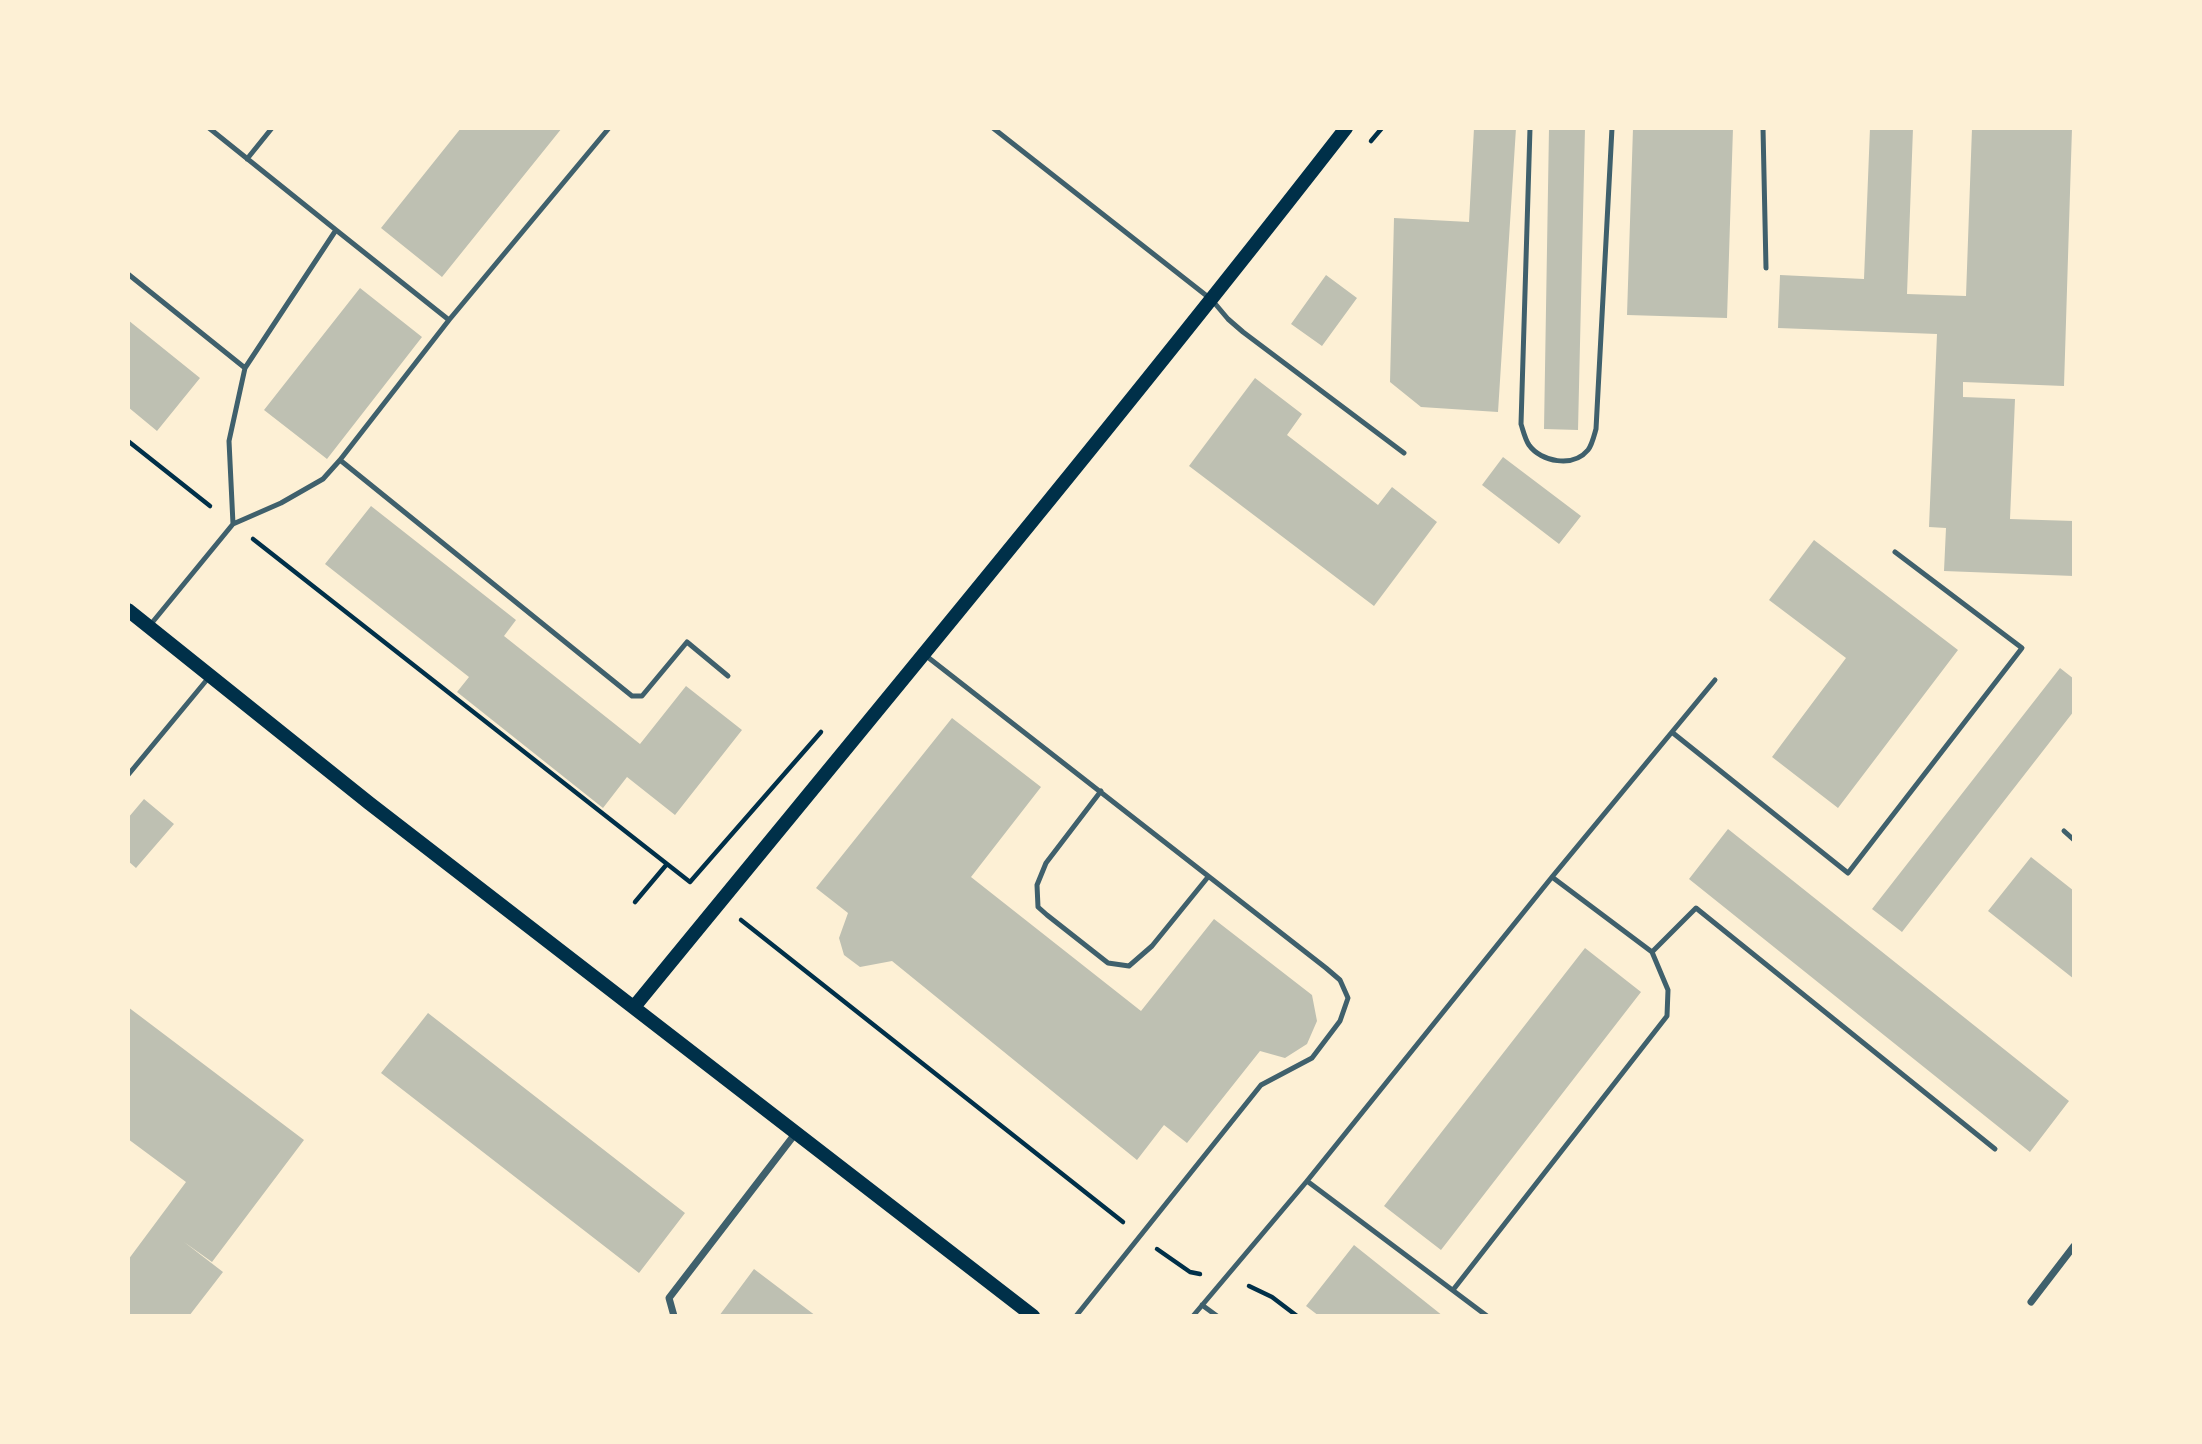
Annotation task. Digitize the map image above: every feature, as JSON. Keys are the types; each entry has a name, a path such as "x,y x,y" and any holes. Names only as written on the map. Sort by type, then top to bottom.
{"main road":[{"path":"634,1007 925,655 1212,300 1346,128"},
{"path":"128,610 369,803 1032,1316"}],"street":[{"path":"674,1316 669,1298 795,1134"},
{"path":"2031,1302 2074,1246"}],"lane":[{"path":"209,128 449,320"},
{"path":"247,159 272,128"},
{"path":"148,627 233,524 281,503 323,479 449,320 609,128"},
{"path":"993,128 1212,300 1243,332 1404,453"},
{"path":"1530,128 1521,424 1528,444 1541,456 1559,462 1577,459 1588,450 1596,429 1612,128"},
{"path":"1763,128 1766,268"},
{"path":"233,524 229,441 245,368 336,230"},
{"path":"128,274 245,368"},
{"path":"340,460 632,696 642,696 687,642 728,676"},
{"path":"1673,733 1848,873 2022,648 1895,552"},
{"path":"925,655 1340,980 1348,998 1340,1021 1312,1058 1261,1085 1076,1316"},
{"path":"128,775 210,676"},
{"path":"1193,1316 1307,1181 1715,680"},
{"path":"1101,791 1046,863 1037,885 1038,907 1047,915 1108,962 1129,966 1152,946 1208,877"},
{"path":"2064,831 2074,840"},
{"path":"1453,1290 1667,1016 1668,990 1652,952 1552,877"},
{"path":"1652,952 1696,908 1995,1149"},
{"path":"1307,1181 1487,1316"},
{"path":"1202,1305 1217,1316"}],"path":[{"path":"128,441 690,882 822,730"},
{"path":"635,902 667,864"},
{"path":"740,921 1139,1236 1190,1272 1226,1276 1272,1297 1297,1316"}],"building":[{"path":"461,128 562,128 442,277 381,228"},
{"path":"1474,128 1516,128 1498,412 1421,407 1390,382 1394,218 1469,222"},
{"path":"1549,128 1585,128 1578,430 1544,429"},
{"path":"1633,128 1733,128 1727,318 1627,315"},
{"path":"1870,128 1913,128 1907,294 1966,296 1972,128 2072,128 2064,386 1963,382 1963,397 2015,399 2010,519 2074,521 2074,576 1944,571 1946,528 1929,527 1937,334 1778,328 1780,275 1864,279"},
{"path":"1326,275 1357,298 1322,346 1291,324"},
{"path":"360,288 422,337 327,459 264,410"},
{"path":"128,320 200,378 157,431 128,407"},
{"path":"1255,378 1302,414 1287,435 1378,505 1392,487 1437,522 1374,606 1189,466"},
{"path":"1503,457 1581,516 1559,544 1482,485"},
{"path":"371,506 516,620 504,636 640,744 686,686 742,730 675,815 627,777 603,808 457,692 469,677 325,564"},
{"path":"1814,540 1958,650 1838,808 1772,757 1846,658 1769,600"},
{"path":"2060,668 2074,679 2074,711 1902,932 1872,909"},
{"path":"952,718 1041,787 971,877 1141,1011 1214,919 1312,995 1317,1021 1307,1044 1285,1058 1260,1051 1187,1143 1164,1125 1137,1160 892,961 860,967 844,955 839,938 848,913 816,888"},
{"path":"144,799 174,824 136,868 128,861 128,818"},
{"path":"1728,829 2069,1101 2030,1152 1689,879"},
{"path":"2031,857 2074,891 2074,979 1988,911"},
{"path":"1585,948 1641,992 1441,1250 1384,1206"},
{"path":"128,1007 304,1140 212,1262 184,1242 223,1272 189,1316 128,1316 128,1260 186,1182 128,1139"},
{"path":"428,1013 685,1213 639,1273 381,1073"},
{"path":"1354,1245 1443,1316 1319,1316 1306,1306"},
{"path":"754,1269 816,1316 719,1316"}]}
